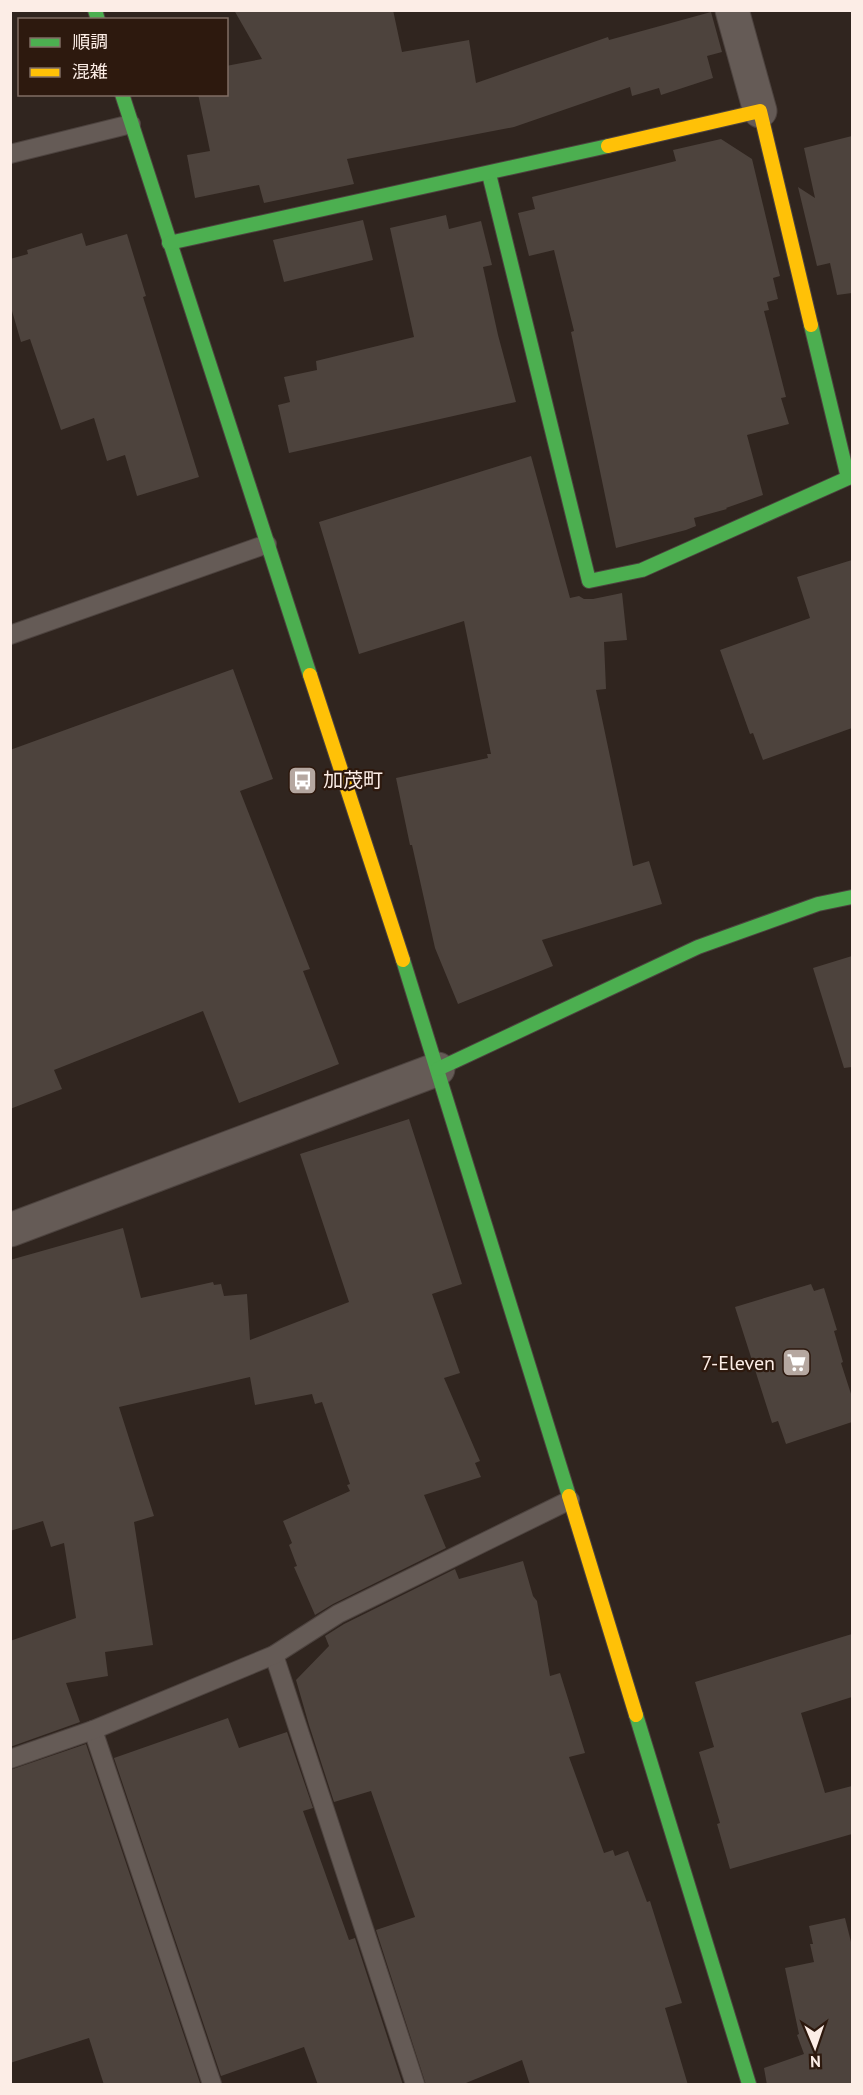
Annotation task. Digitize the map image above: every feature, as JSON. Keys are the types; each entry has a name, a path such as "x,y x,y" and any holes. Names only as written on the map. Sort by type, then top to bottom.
{"street":[{"path":"489,174 589,581 642,570 848,478 760,111 732,10"},
{"path":"123,96 438,1069 748,2085"},
{"path":"169,243 489,174 760,111"},
{"path":"10,1230 438,1069 698,947 818,904 852,897"}],"lane":[{"path":"10,154 131,124"},
{"path":"10,635 267,544"},
{"path":"10,1759 93,1730 274,1655 338,1614 570,1500"},
{"path":"274,1655 415,2085"},
{"path":"93,1730 212,2085"}],"building":[{"path":"234,10 393,10 402,52 469,40 476,83 608,37 609,40 711,12 722,52 707,56 713,78 661,95 659,88 632,96 630,87 514,127 347,159 354,184 264,203 259,185 195,198 187,155 210,151 198,96 228,96 228,66 262,59"},
{"path":"852,136 852,293 837,295 830,263 817,266 798,187 815,198 804,148"},
{"path":"721,139 752,159 780,276 773,278 778,299 767,302 769,310 764,311 786,397 781,398 789,424 747,435 763,495 727,509 694,518 696,526 686,530 616,548 571,332 574,331 554,250 529,256 518,213 535,209 532,197 676,161 673,150"},
{"path":"446,215 449,229 481,221 492,265 483,267 516,402 289,453 278,405 290,402 284,377 317,370 316,361 414,337 390,228"},
{"path":"363,220 373,260 284,282 273,240"},
{"path":"82,233 86,246 127,234 146,296 143,297 199,477 137,496 125,455 107,461 94,418 61,430 30,339 21,342 10,304 10,259 28,254 27,250"},
{"path":"531,456 570,598 579,596 584,599 593,599 622,593 627,640 604,642 606,689 596,690 633,866 649,861 662,904 542,940 553,966 458,1004 435,948 396,778 488,758 487,754 491,754 464,621 359,654 319,522"},
{"path":"852,560 852,728 763,760 753,733 750,734 720,650 810,618 797,577"},
{"path":"233,669 273,779 240,791 310,969 303,971 339,1064 239,1103 203,1011 54,1070 62,1089 10,1109 10,750"},
{"path":"852,956 852,1067 844,1068 813,968"},
{"path":"409,1119 462,1284 432,1294 460,1373 444,1378 480,1461 475,1463 481,1477 424,1495 446,1548 315,1615 294,1567 297,1566 289,1545 292,1543 283,1521 350,1491 347,1485 350,1484 322,1402 315,1404 312,1394 255,1405 250,1377 119,1407 154,1516 134,1522 153,1645 105,1652 108,1676 66,1683 80,1722 10,1747 10,1641 76,1618 64,1543 51,1547 43,1521 10,1531 10,1260 123,1228 141,1298 213,1282 214,1285 221,1284 224,1296 247,1294 250,1340 349,1302 300,1154"},
{"name":"7-Eleven","path":"811,1284 814,1291 824,1288 837,1330 834,1331 843,1362 841,1363 852,1397 852,1422 786,1444 778,1421 772,1423 735,1307"},
{"path":"523,1561 533,1596 537,1601 550,1676 560,1673 585,1753 569,1757 604,1853 613,1850 615,1856 628,1851 647,1902 650,1901 682,2003 665,2008 688,2085 530,2085 522,2060 461,2085 426,2085 376,1930 415,1917 371,1791 334,1802 309,1725 296,1680 329,1646 325,1636 344,1624 455,1569 459,1579"},
{"path":"852,1634 852,1697 801,1713 825,1793 852,1786 852,1834 730,1869 717,1824 720,1823 699,1752 714,1747 695,1682"},
{"path":"228,1718 239,1748 287,1732 313,1808 303,1811 349,1940 355,1938 403,2085 318,2085 304,2047 221,2076 114,1758"},
{"path":"86,1744 200,2083 196,2085 104,2085 89,2038 10,2063 10,1770"},
{"path":"845,1918 852,1946 852,2085 767,2085 764,2068 804,2054 797,2035 799,2034 785,1968 814,1962 809,1926"}],"traffic: fast":[{"path":"95,10 97,18"},
{"path":"123,96 310,675"},
{"path":"169,243 608,146"},
{"path":"489,174 589,581 642,570 848,478 811,325"},
{"path":"438,1069 698,947 818,904 852,897"},
{"path":"403,960 569,1496"},
{"path":"636,1715 749,2084"}],"traffic: slow":[{"path":"608,146 760,111 811,325"},
{"path":"310,675 403,960"},
{"path":"569,1496 636,1715"}],"place":[{"name":"加茂町","path":"302,780"},
{"name":"7-Eleven","path":"796,1363"}]}
